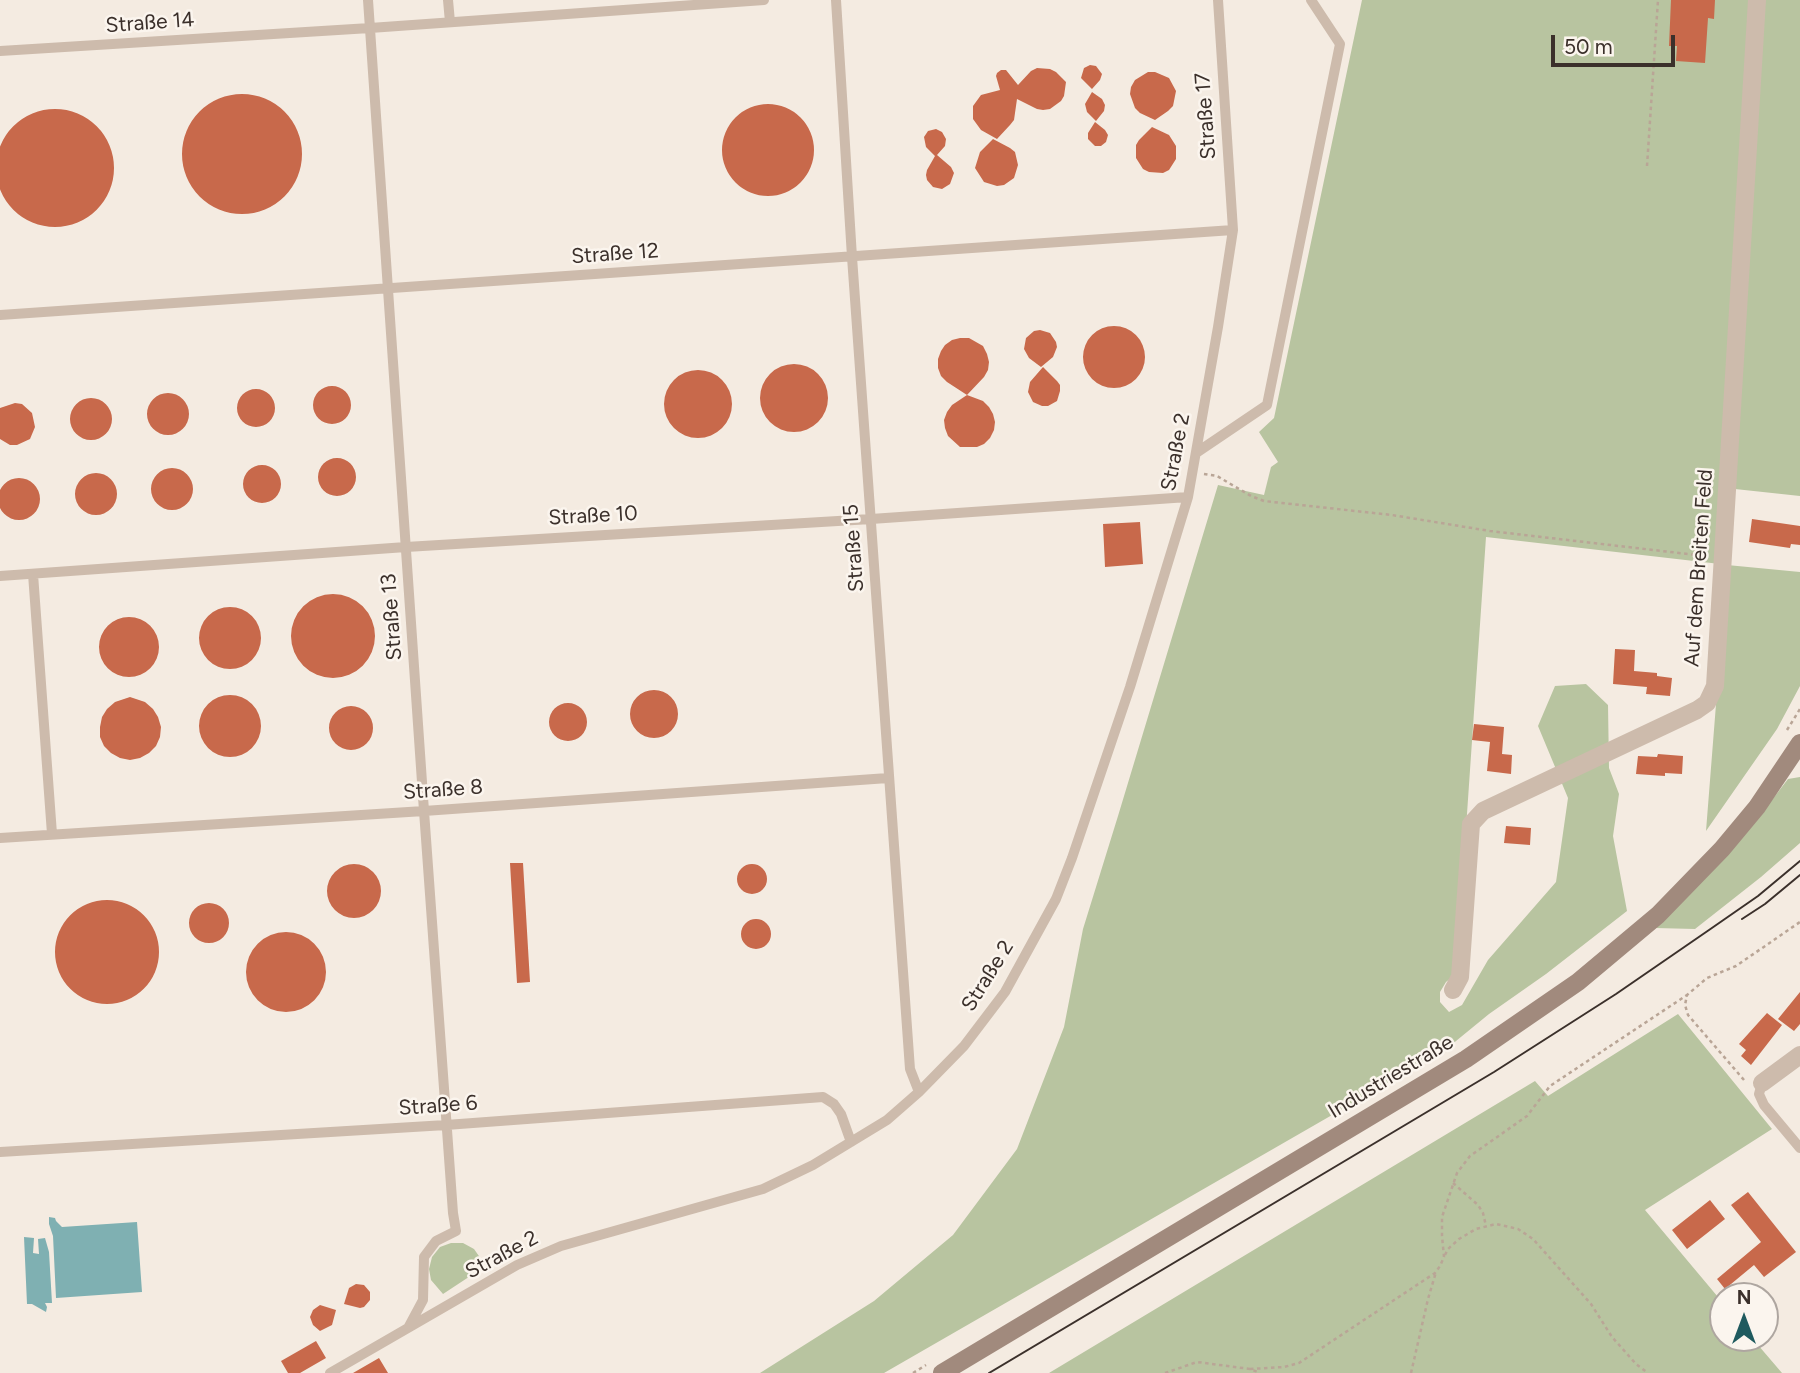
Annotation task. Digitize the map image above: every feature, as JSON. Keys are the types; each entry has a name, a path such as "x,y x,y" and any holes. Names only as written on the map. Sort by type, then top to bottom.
{"main road":[{"name":"Industriestraße","path":"943,1373 1466,1059 1577,982 1658,915 1722,849 1756,807 1794,736"}],"street":[{"name":"Auf dem Breiten Feld","path":"1454,990 1460,977 1471,824 1483,811 1696,710 1707,703 1715,686 1757,0"},
{"path":"1760,1089 1800,1055"}],"lane":[{"name":"Straße 13","path":"368,0 446,1125 456,1231 436,1241 424,1257 423,1300 407,1329"},
{"path":"448,0 450,22"},
{"name":"Straße 14","path":"0,51 764,0"},
{"name":"Straße 15","path":"836,0 910,1069 919,1092"},
{"name":"Straße 17","path":"1218,0 1233,230"},
{"path":"1196,453 1267,405 1340,44 1311,0"},
{"name":"Straße 12","path":"0,315 1233,230"},
{"name":"Straße 2","path":"330,1373 517,1265 561,1246 763,1189 813,1165 887,1120 964,1046 1005,992 1056,899 1130,687 1188,497 1233,230"},
{"name":"Straße 10","path":"0,576 1188,497"},
{"path":"33,574 52,834"},
{"name":"Straße 8","path":"0,838 888,778"},
{"path":"1760,1089 1764,1105 1800,1148"},
{"name":"Straße 6","path":"0,1152 446,1125 823,1097 834,1104 841,1114 851,1142"}],"path":[{"path":"1647,166 1658,0"},
{"path":"1192,474 1217,477 1265,501 1704,556"},
{"path":"1794,736 1800,709"},
{"path":"1444,1257 1442,1217 1457,1173 1470,1156 1527,1116 1550,1086 1687,995 1706,978 1736,966 1800,922"},
{"path":"1687,995 1685,1005 1688,1015 1751,1087 1760,1089"},
{"path":"1453,1183 1478,1205 1486,1227"},
{"path":"1411,1373 1427,1299 1436,1272 1448,1249 1476,1229 1496,1224 1518,1229 1534,1239 1591,1304 1612,1337 1636,1364 1648,1373"},
{"path":"1165,1373 1197,1362 1250,1369 1284,1367 1299,1363 1436,1272"},
{"path":"913,1373 925,1366"},
{"path":"1250,1369 1260,1373"}],"green space":[{"path":"1362,0 1800,0 1800,496 1735,489 1720,564 1486,537 1456,974 1446,982 1440,992 1440,1002 1449,1012 1462,1005 1488,960 1556,882 1568,798 1538,726 1555,686 1586,684 1608,705 1609,768 1619,794 1613,836 1627,911 1445,1050 884,1373 760,1373 874,1301 953,1235 1017,1149 1064,1027 1083,929 1218,485 1264,495 1271,467 1278,462 1259,432 1274,418"},
{"path":"1727,565 1800,572 1800,686 1777,729 1706,831"},
{"path":"1800,777 1800,843 1695,929 1655,928 1759,817 1788,779"},
{"path":"1678,1014 1772,1129 1645,1210 1709,1286 1709,1352 1764,1352 1782,1373 1049,1373 1535,1081 1548,1096"},
{"path":"463,1243 474,1249 484,1267 443,1294 431,1280 429,1269 432,1257 440,1247"}],"water":[{"path":"49,1217 55,1218 62,1227 137,1222 142,1292 56,1298 53,1236"},
{"path":"24,1237 34,1238 33,1253 39,1254 38,1239 45,1238 49,1252 52,1303 45,1303 46,1312 27,1304"}],"building":[{"path":"1671,0 1715,0 1714,19 1708,18 1705,63 1676,61 1677,46 1669,46"},
{"path":"1096,66 1102,74 1092,89 1081,78 1084,68"},
{"path":"1037,68 1050,69 1066,82 1061,101 1050,109 1043,110 1017,99 1014,120 997,139 981,130 973,119 973,106 981,95 1000,90 997,73 1006,70 1018,85"},
{"path":"1148,72 1169,78 1176,91 1173,106 1155,120 1135,108 1130,94 1135,80"},
{"path":"1092,92 1102,99 1105,105 1096,121 1087,112 1085,104"},
{"path":"242,94 265,99 284,112 297,131 302,154 297,177 284,196 265,209 242,214 219,209 200,196 187,177 182,154 187,131 200,112 219,99"},
{"path":"759,104 777,104 794,111 807,124 814,141 814,159 807,176 794,189 777,196 759,196 742,189 729,176 722,159 722,141 729,124 742,111"},
{"path":"55,109 78,113 97,126 110,145 114,168 110,191 97,210 78,223 55,227 32,223 13,210 0,191 -4,168 0,145 13,126 32,113"},
{"path":"1095,122 1108,135 1101,146 1095,146 1088,139 1088,133"},
{"path":"1152,127 1169,135 1176,146 1176,159 1169,170 1163,173 1143,169 1136,158 1136,145"},
{"path":"936,129 942,132 946,139 945,146 937,155 954,173 950,184 942,189 933,187 926,175 935,156 926,147 924,137 928,131"},
{"path":"993,139 1015,152 1018,165 1014,178 1004,185 984,182 975,168 980,152"},
{"path":"1114,326 1126,328 1136,335 1143,345 1143,369 1136,379 1126,386 1114,388 1102,386 1092,379 1085,369 1083,357 1085,345 1092,335 1102,328"},
{"path":"1034,331 1050,333 1057,347 1053,357 1041,367 1029,358 1024,349 1026,338"},
{"path":"960,338 969,338 983,346 989,362 984,377 967,395 947,382 938,368 938,359 945,345"},
{"path":"794,364 807,367 818,374 825,385 828,398 825,411 818,422 807,429 794,432 781,429 770,422 763,411 760,398 763,385 770,374 781,367"},
{"path":"1043,367 1060,385 1057,401 1048,406 1033,402 1028,392 1030,382"},
{"path":"698,370 711,373 722,380 729,391 732,404 729,417 722,428 711,435 698,438 685,435 674,428 667,417 664,404 667,391 674,380 685,373"},
{"path":"332,386 345,392 351,405 345,418 332,424 319,418 313,405 319,392"},
{"path":"256,389 269,395 275,408 269,421 256,427 243,421 237,408 243,395"},
{"path":"168,393 183,399 189,414 183,429 168,435 153,429 147,414 153,399"},
{"path":"967,395 983,401 993,414 995,422 990,438 977,447 960,447 948,436 945,428 947,412"},
{"path":"91,398 106,404 112,419 106,434 91,440 76,434 70,419 76,404"},
{"path":"15,403 22,404 32,413 35,427 30,439 10,445 0,439 0,408"},
{"path":"337,458 350,464 356,477 350,490 337,496 324,490 318,477 324,464"},
{"path":"262,465 275,471 281,484 275,497 262,503 249,497 243,484 249,471"},
{"path":"172,468 187,474 193,489 187,504 172,510 157,504 151,489 157,474"},
{"path":"96,473 111,479 117,494 111,509 96,515 81,509 75,494 81,479"},
{"path":"19,478 34,484 40,499 34,514 19,520 4,514 -2,499 4,484"},
{"path":"1752,519 1800,526 1800,545 1791,544 1790,548 1749,542"},
{"path":"1140,522 1143,564 1105,567 1103,524"},
{"path":"333,594 349,597 363,606 372,620 375,636 372,652 363,666 349,675 333,678 317,675 303,666 294,652 291,636 294,620 303,606 317,597"},
{"path":"224,607 236,607 252,616 259,626 259,650 252,660 236,669 224,669 213,664 204,655 199,644 199,632 204,621 213,612"},
{"path":"123,617 135,617 154,630 159,647 157,659 146,672 135,677 123,677 104,664 99,653 99,641 112,622"},
{"path":"1615,649 1635,650 1634,671 1657,673 1657,676 1672,678 1670,696 1646,694 1647,687 1613,684"},
{"path":"654,690 671,697 678,714 671,731 654,738 637,731 630,714 637,697"},
{"path":"224,695 236,695 252,704 259,714 259,738 252,748 236,757 224,757 213,752 204,743 199,732 199,720 204,709 213,700"},
{"path":"130,697 145,702 153,709 161,727 156,746 140,758 130,760 120,758 104,746 100,727 107,709 115,702"},
{"path":"568,703 581,709 587,722 581,735 568,741 555,735 549,722 555,709"},
{"path":"351,706 366,713 373,728 366,743 351,750 336,743 329,728 336,713"},
{"path":"1474,724 1504,727 1502,754 1512,755 1511,774 1487,771 1490,742 1472,740"},
{"path":"1658,754 1683,756 1682,774 1636,774 1638,756 1657,757"},
{"path":"1506,826 1531,828 1530,845 1504,843"},
{"path":"510,863 523,863 530,982 517,983"},
{"path":"354,864 373,872 381,891 373,910 354,918 335,910 327,891 335,872"},
{"path":"752,864 758,865 766,873 766,885 758,893 752,894 746,893 738,885 737,879 738,873 746,865"},
{"path":"107,900 127,904 144,915 155,932 159,952 155,972 144,989 127,1000 107,1004 87,1000 70,989 59,972 55,952 59,932 70,915 87,904"},
{"path":"209,903 223,909 229,923 223,937 209,943 195,937 189,923 195,909"},
{"path":"756,919 762,920 770,928 770,940 762,948 756,949 750,948 742,940 741,934 742,928 750,920"},
{"path":"286,932 301,935 314,944 323,957 326,972 323,987 314,1000 301,1009 286,1012 271,1009 258,1000 249,987 246,972 249,957 258,944 271,935"},
{"path":"1800,992 1800,1024 1794,1031 1778,1019"},
{"path":"1767,1013 1782,1025 1751,1065 1741,1056 1746,1050 1739,1044"},
{"path":"1748,1192 1796,1252 1764,1277 1754,1265 1733,1282 1719,1282 1717,1279 1761,1242 1731,1205"},
{"path":"1710,1200 1725,1219 1687,1249 1672,1230"},
{"path":"356,1284 364,1285 370,1292 370,1300 364,1307 344,1304 349,1288"},
{"path":"320,1305 336,1310 332,1325 320,1331 313,1325 310,1317 313,1310"},
{"path":"316,1341 326,1358 300,1373 288,1373 281,1361"},
{"path":"379,1358 388,1373 353,1373"}],"tram line":[{"path":"989,1373 1494,1072 1616,994 1709,930 1758,896 1800,861"},
{"path":"1742,919 1800,875"}]}
